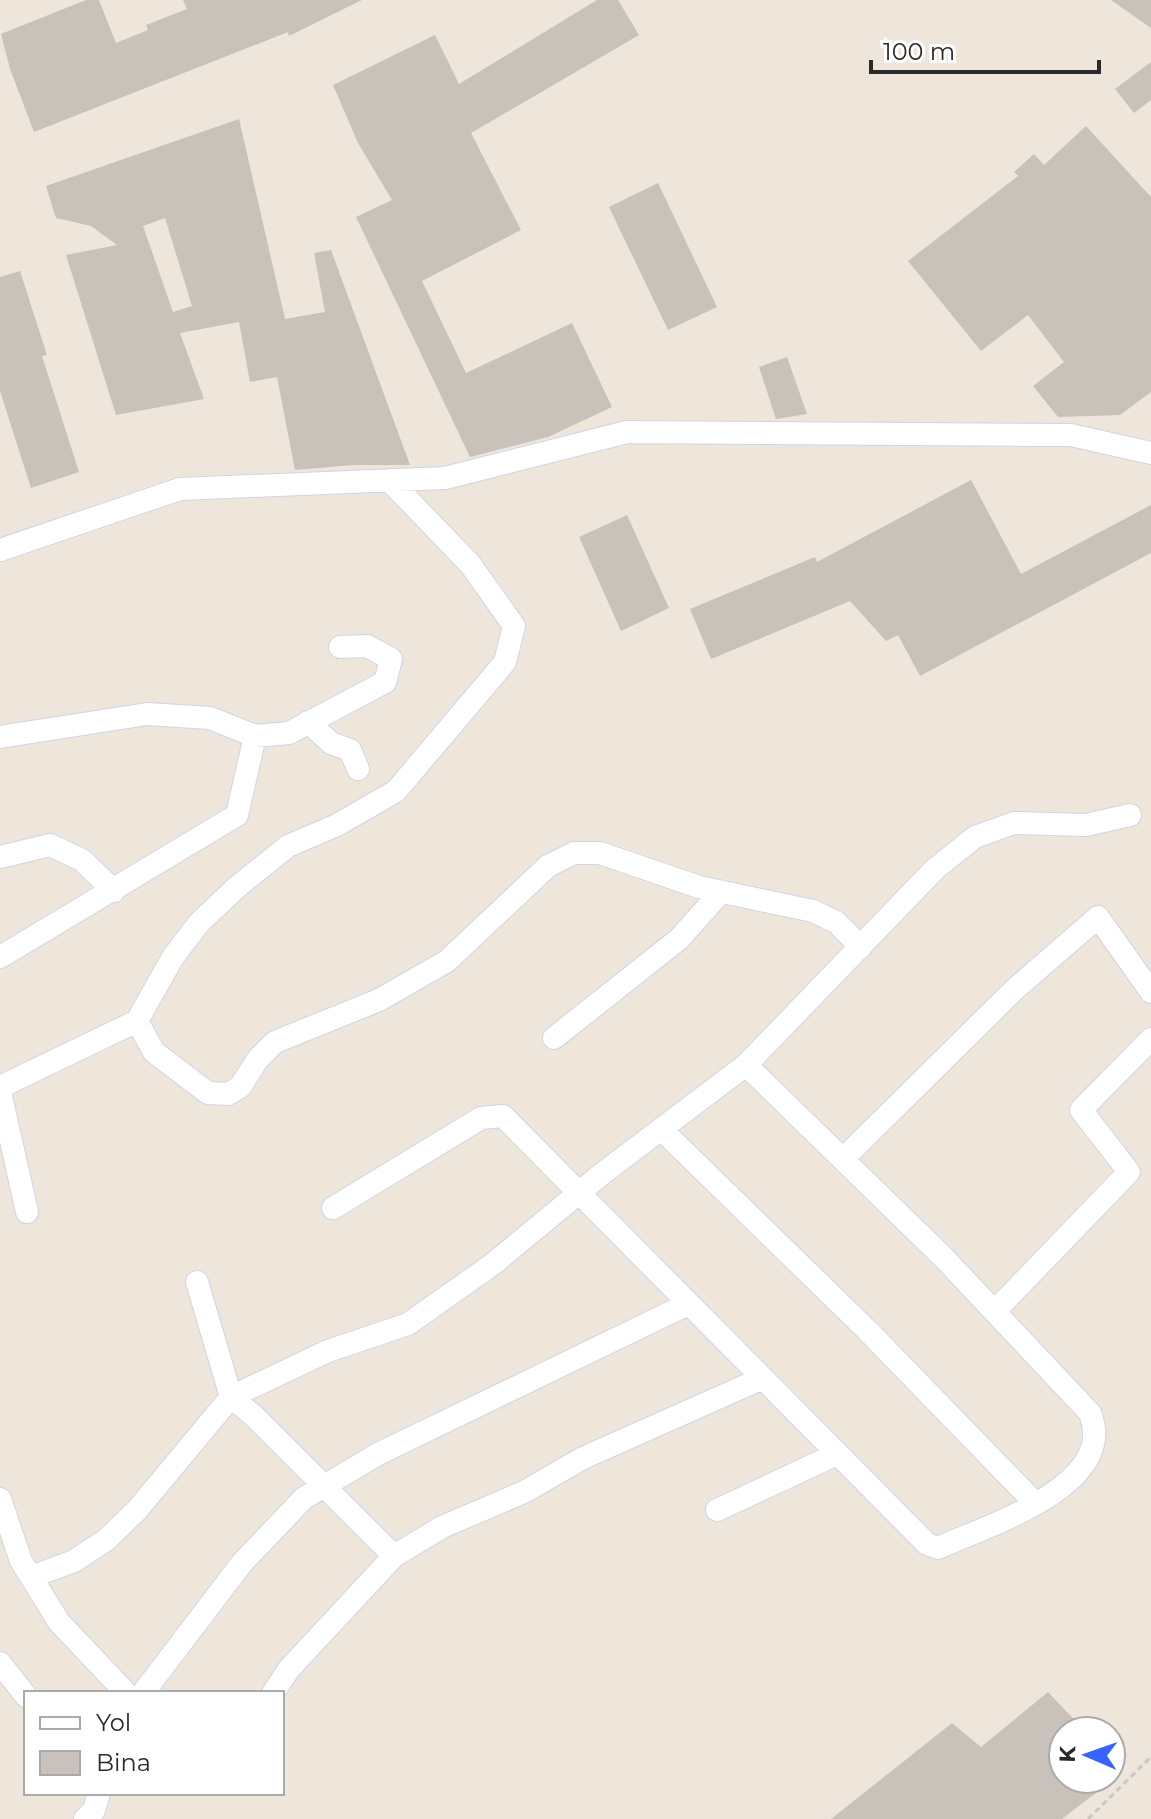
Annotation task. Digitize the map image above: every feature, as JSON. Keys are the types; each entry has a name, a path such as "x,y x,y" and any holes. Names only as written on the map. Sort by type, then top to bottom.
{"street":[{"path":"0,550 180,489 445,478 627,432 1071,435 1151,453"},
{"path":"27,1212 0,1089 137,1021 173,957 199,923 288,846 337,825 396,791 505,662 514,626 470,564 389,480"},
{"path":"0,737 147,714 210,718 254,736 289,733 385,682 391,659 367,646 340,647"},
{"path":"308,722 331,743 350,750 358,769"},
{"path":"0,957 237,815 254,736"},
{"path":"31,1577 74,1561 106,1540 137,1510 231,1397 328,1351 408,1324 440,1305 579,1192 746,1065 935,869 975,837 1014,823 1086,825 1130,815"},
{"path":"0,857 50,845 82,860 114,891"},
{"path":"137,1021 154,1052 208,1093 228,1094 240,1087 258,1059 275,1042 379,1000 447,961 548,866 565,856 600,853 721,892 813,911 836,922 861,947"},
{"path":"554,1038 679,939 721,892"},
{"path":"844,1158 1014,990 1098,917 1151,992"},
{"path":"995,1311 1129,1172 1081,1110 1151,1039"},
{"path":"333,1208 418,1153 488,1115 510,1120 688,1304 932,1547 938,1548 1057,1492 1087,1462 1095,1444 1090,1413 995,1311 844,1158 746,1065"},
{"path":"661,1129 868,1331 1035,1503"},
{"path":"197,1282 231,1397 394,1556"},
{"path":"145,1691 242,1563 287,1513 323,1485 521,1382 688,1304"},
{"path":"274,1691 289,1669 394,1556 442,1527 524,1492 583,1458 763,1378"},
{"path":"717,1510 837,1454"},
{"path":"0,1499 21,1561 59,1622 124,1691"},
{"path":"0,1663 24,1693"},
{"path":"85,1819 98,1804 99,1795"}],"path":[{"path":"1088,1819 1151,1757"}],"building":[{"path":"86,0 99,0 116,43 148,30 146,25 187,9 183,0 362,0 289,36 288,32 34,132 10,69 1,34"},
{"path":"597,0 618,0 639,35 471,133 521,230 422,281 466,373 572,323 612,407 548,437 470,457 356,217 392,200 358,143 333,85 435,35 459,84"},
{"path":"1111,0 1151,0 1151,28"},
{"path":"1151,62 1151,100 1134,113 1115,89"},
{"path":"239,119 285,319 325,312 314,253 331,250 410,465 353,465 295,470 277,377 250,382 239,322 180,333 204,399 116,415 66,255 117,245 91,226 56,218 46,186","holes":["165,218 192,306 173,312 143,226"]},
{"path":"1086,126 1151,197 1151,392 1120,415 1058,417 1033,386 1064,362 1028,315 981,351 908,261 1018,176 1014,172 1034,154 1044,165"},
{"path":"658,183 717,307 668,330 609,207"},
{"path":"20,271 47,355 42,356 79,472 31,488 0,391 0,277"},
{"path":"787,357 807,414 776,419 759,367"},
{"path":"971,480 1021,574 1151,505 1151,553 920,676 898,635 886,641 850,601 711,659 690,609 815,557 817,562"},
{"path":"627,515 669,608 621,631 579,537"},
{"path":"1048,1692 1070,1715 1047,1715 1047,1795 1093,1795 1062,1819 831,1819 952,1723 981,1747"}]}
